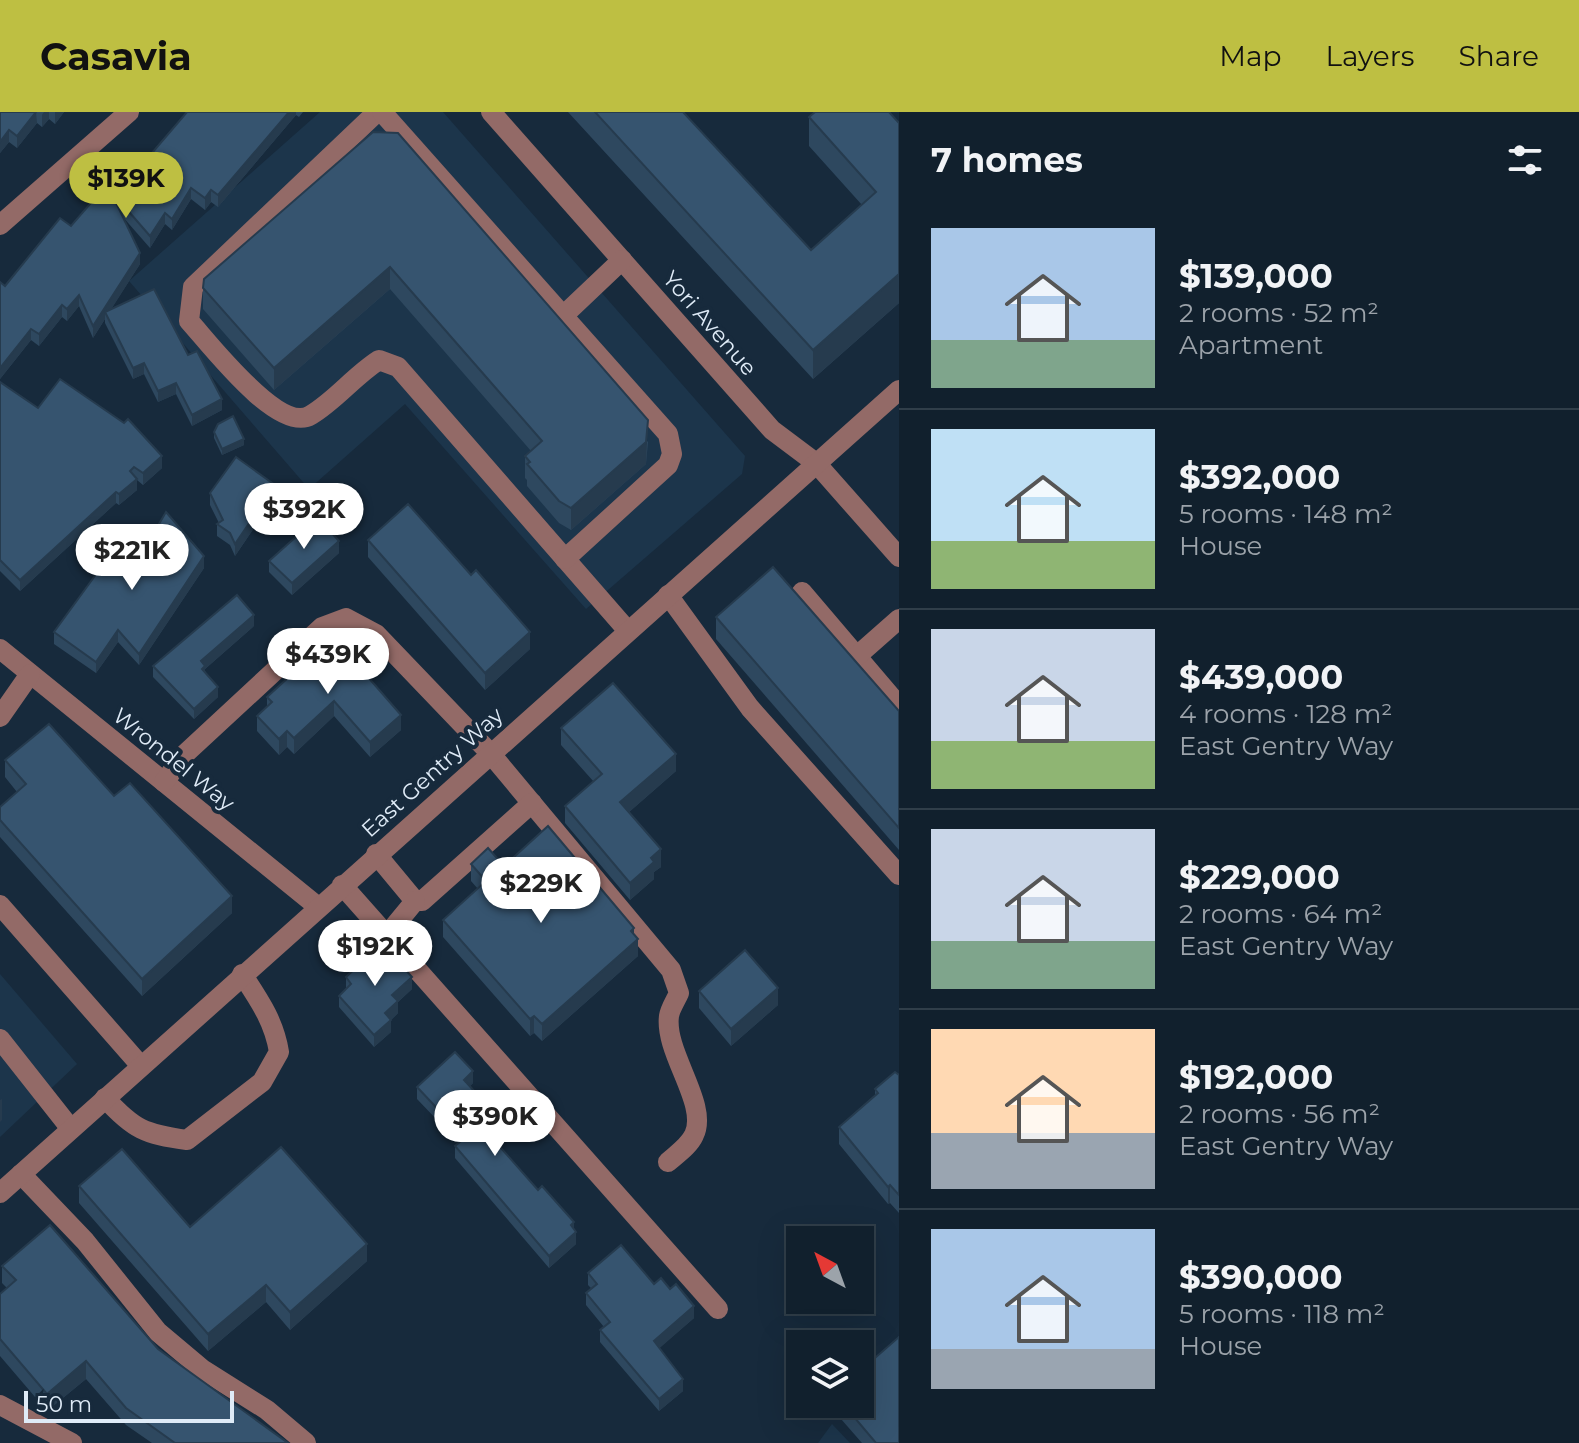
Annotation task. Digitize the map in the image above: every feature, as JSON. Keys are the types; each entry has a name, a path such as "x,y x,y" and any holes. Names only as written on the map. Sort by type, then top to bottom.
{"street":[{"path":"0,225 129,112"},
{"path":"565,559 668,465 672,454 668,434 379,112 193,287 189,321 269,406 293,418 313,415 379,360 398,367 565,559 628,631"},
{"name":"Yori Avenue","path":"491,112 772,430 816,463 899,557"},
{"path":"564,315 622,260"},
{"name":"East Gentry Way","path":"0,1193 317,906 899,390"},
{"path":"802,592 899,706"},
{"path":"668,595 750,708 899,875"},
{"path":"164,782 186,753 322,627 346,618 376,634 490,753 671,970 679,993 669,1015 670,1033 698,1120 689,1144 668,1162"},
{"path":"857,656 899,619"},
{"name":"Wrondel Way","path":"0,649 317,906"},
{"path":"0,717 30,674"},
{"path":"415,901 422,901 532,803"},
{"path":"376,854 415,901"},
{"path":"342,885 718,1309"},
{"path":"387,935 415,901"},
{"path":"0,905 141,1066"},
{"path":"105,1098 127,1122 147,1134 187,1140 262,1082 279,1052 277,1039 271,1017 242,974"},
{"path":"0,1039 71,1129"},
{"path":"21,1174 85,1241 158,1332 202,1369 267,1410 306,1443"},
{"path":"0,1405 72,1443"}],"shaded area":[{"path":"320,112 443,112 745,456 742,474 586,609 405,404 309,489 129,281"},
{"path":"0,974 77,1064 0,1137"},
{"path":"832,1424 850,1443 818,1443"}],"building":[{"path":"0,112 36,112 17,136 9,130 0,142"},
{"path":"187,112 289,112 218,195 211,190 205,198 191,188 172,219 165,213 150,236 110,190 140,253 93,326 79,295 67,309 62,305 39,334 31,329 0,368 0,282 5,286 60,218 71,226 130,158 140,167"},
{"path":"595,112 683,112 811,250 876,192 809,117 815,112 889,112 899,123 899,274 813,350"},
{"path":"373,132 398,133 648,420 646,442 571,508 559,501 527,464 530,462 525,456 542,441 390,267 274,368 203,288 204,279"},
{"path":"154,289 188,355 197,351 222,399 192,415 176,383 158,391 144,363 133,368 105,312"},
{"path":"60,379 124,423 128,419 162,456 143,473 134,467 130,471 137,479 119,494 116,492 20,580 0,560 0,382 38,408"},
{"path":"233,416 244,439 222,449 214,432 218,424"},
{"path":"236,457 275,485 235,544 230,533 217,524 223,520 210,493"},
{"path":"408,504 471,575 476,570 530,632 485,673 368,540"},
{"path":"166,512 204,556 139,654 118,630 96,662 54,632 116,547 125,556 139,535 149,541"},
{"path":"320,520 339,541 292,583 269,561 307,527"},
{"path":"773,567 899,711 899,828 716,617"},
{"path":"237,595 254,615 201,661 205,666 202,669 218,687 194,709 153,666"},
{"path":"333,637 401,715 370,742 334,701 294,738 287,731 279,739 257,716 272,702 267,697"},
{"path":"613,683 676,754 620,802 661,849 651,858 654,862 630,883 565,806 602,774 561,728"},
{"path":"49,724 114,796 130,783 232,896 142,979 0,820 0,807 26,784 5,760"},
{"path":"548,826 634,928 631,931 638,939 542,1024 534,1016 530,1019 443,920 486,881 471,864 488,848 504,866"},
{"path":"382,944 412,977 392,995 398,1001 385,1013 391,1020 374,1035 339,996 351,984 346,977"},
{"path":"745,950 778,988 731,1029 699,991"},
{"path":"455,1052 473,1071 464,1080 477,1094 467,1103 496,1134 492,1138 538,1190 542,1186 574,1222 571,1225 576,1232 549,1256 455,1146 465,1138 417,1087"},
{"path":"895,1072 899,1075 899,1195 890,1185 888,1187 839,1127 878,1093 875,1089"},
{"path":"281,1147 367,1244 290,1312 266,1285 208,1334 79,1186 122,1149 190,1227"},
{"path":"50,1225 158,1349 288,1443 175,1443 126,1408 86,1361 47,1394 0,1339 0,1294 16,1280 2,1266"},
{"path":"621,1245 654,1284 661,1278 670,1289 676,1284 694,1306 654,1341 683,1379 659,1399 600,1330 610,1322 586,1293 597,1284 588,1273"},
{"path":"899,1337 899,1443 876,1443 855,1418 874,1418 874,1359"}]}
